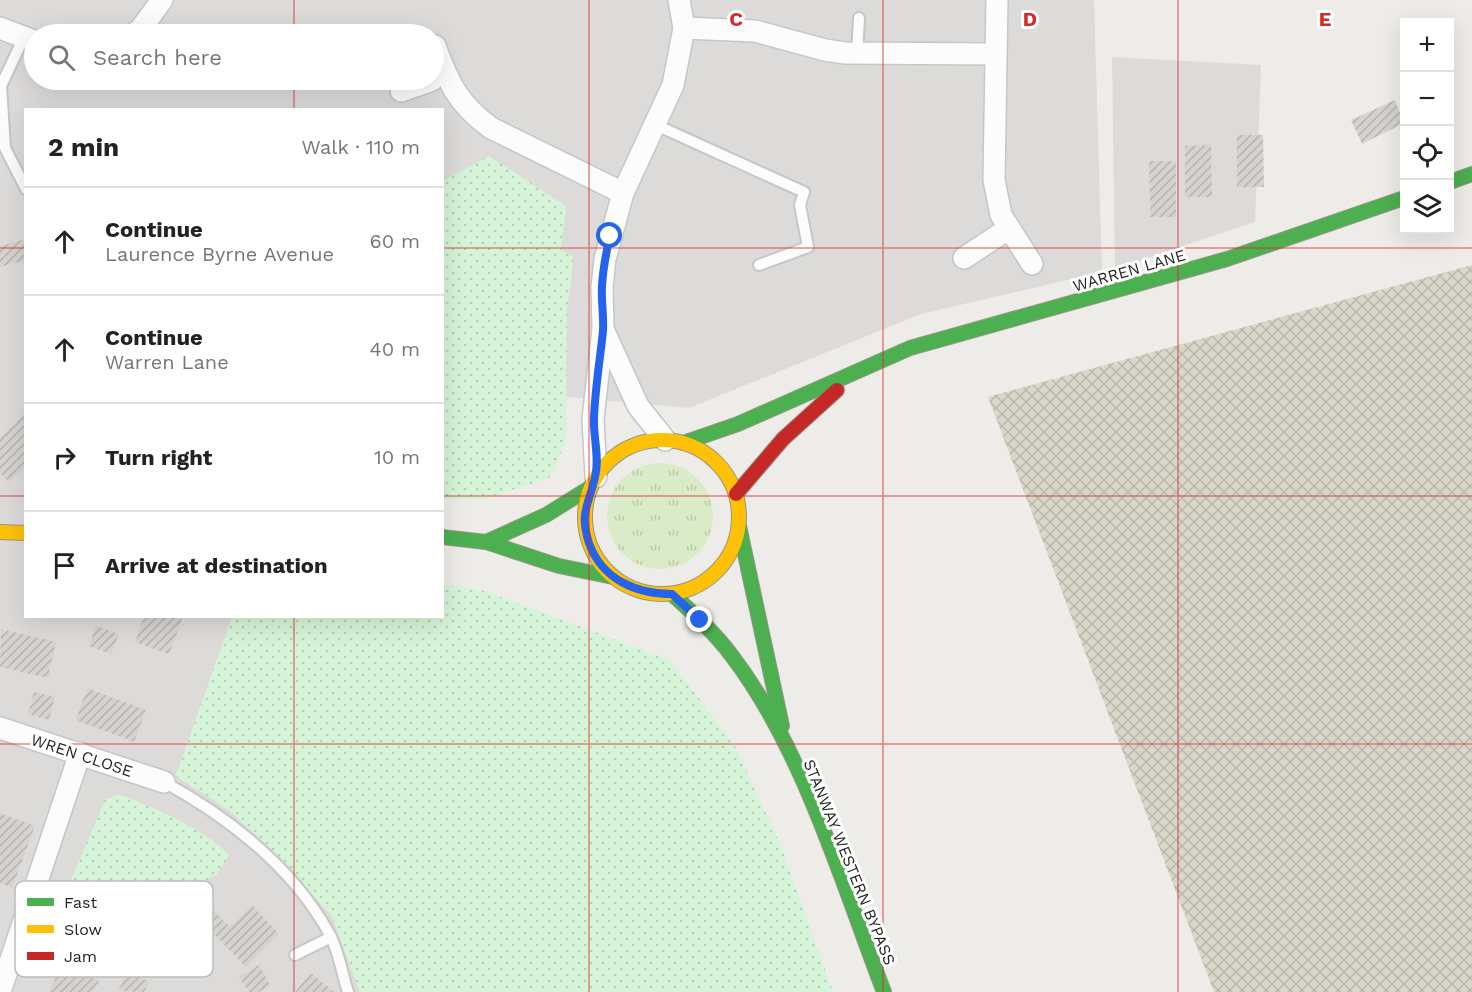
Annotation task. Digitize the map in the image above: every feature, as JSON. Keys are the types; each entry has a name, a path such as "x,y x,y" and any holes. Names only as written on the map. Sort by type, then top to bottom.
{"street":[{"path":"144,24 162,0"},
{"path":"603,328 638,406 674,441 701,450 716,462 728,477 736,494 739,526 732,551 717,572 696,586 672,594 651,594 631,588 613,577 599,563 587,535 585,506 593,482 593,419 603,328 604,259 623,194 673,85 684,28 680,0"},
{"path":"997,0 994,180 1001,215 1032,264"},
{"path":"0,28 24,37"},
{"path":"684,28 755,31 825,50 857,54 996,54"},
{"path":"444,85 463,105 491,128 623,194"},
{"path":"1454,180 1472,174"},
{"name":"WARREN LANE","path":"486,542 546,515 593,482 612,458 633,445 674,441 738,424 910,348 1227,259 1400,199"},
{"path":"964,258 1008,229"},
{"name":"WARREN LANE","path":"736,494 761,460 794,427 862,369"},
{"name":"STANWAY WESTERN BYPASS","path":"739,526 770,658 785,743"},
{"path":"0,532 24,533"},
{"path":"444,537 486,542 559,566 613,577"},
{"name":"STANWAY WESTERN BYPASS","path":"672,594 700,620 736,662 785,743 884,992"},
{"name":"WREN CLOSE","path":"0,728 164,782"},
{"path":"37,881 80,753"},
{"path":"0,992 15,947"}],"lane":[{"path":"857,54 859,18"},
{"path":"24,47 1,86 5,148 24,185"},
{"path":"656,125 804,192 800,204 808,247 759,265"},
{"path":"164,782 206,805 263,849 311,907 331,937 348,992"},
{"path":"295,955 331,937"}],"shaded area":[{"path":"0,0 1094,0 1102,272 921,314 689,408 511,392 444,421 444,108 24,108 24,618 232,618 176,776 230,810 272,850 332,916 360,992 0,992"},
{"path":"1112,57 1261,65 1255,222 1115,269"},
{"path":"1472,265 1472,992 1214,992 988,397"}],"green space":[{"path":"489,156 566,206 561,250 574,257 567,311 566,442 549,478 481,500 444,499 444,180"},
{"path":"660,463 680,467 697,479 709,496 713,516 709,536 697,553 680,565 660,569 640,565 623,553 611,536 607,516 611,496 623,479 640,467"},
{"path":"444,584 485,591 670,660 735,746 781,846 833,992 360,992 332,916 272,850 230,811 176,776 232,618 444,618"},
{"path":"119,794 149,806 191,827 229,855 216,875 205,881 71,881 105,800"}],"building":[{"path":"1395,100 1400,113 1400,125 1362,144 1351,120"},
{"path":"1237,135 1263,135 1264,187 1237,187"},
{"path":"1211,145 1212,197 1185,197 1185,146"},
{"path":"1149,161 1176,161 1176,217 1150,217"},
{"path":"24,240 24,261 0,267 0,246"},
{"path":"24,414 24,468 9,482 0,473 0,438"},
{"path":"143,618 182,618 169,654 135,642"},
{"path":"96,626 119,634 111,654 89,646"},
{"path":"1,629 56,642 48,678 0,667"},
{"path":"87,688 146,710 134,742 76,720"},
{"path":"34,692 55,697 49,720 28,714"},
{"path":"0,813 35,826 12,888 0,883"},
{"path":"252,905 279,934 246,967 213,933 213,910 230,927"},
{"path":"259,965 270,985 259,992 249,992 239,977"},
{"path":"311,973 334,992 295,992"},
{"path":"56,977 90,977 99,981 93,992 49,992"},
{"path":"125,977 139,977 149,982 144,992 118,991"}],"traffic: fast":[{"path":"1454,181 1472,174"},
{"path":"683,443 738,424 910,348 1227,259 1400,199"},
{"path":"486,542 546,515 591,487"},
{"path":"739,526 782,726"},
{"path":"444,537 486,542 559,566 613,577"},
{"path":"672,594 704,624 732,656 780,732 819,818 884,992"}],"traffic: slow":[{"path":"662,440 677,441 691,446 705,453 716,463 726,474 733,488 738,502 739,517 738,532 733,546 726,560 716,571 705,581 691,588 677,593 662,594 647,593 633,588 619,581 608,571 598,560 591,546 586,532 585,517 586,502 591,488 598,474 608,463 619,453 633,446 647,441 662,440"},
{"path":"0,532 24,533"}],"traffic: jam":[{"path":"736,494 783,439 837,390"}],"route":[{"path":"610,236 604,259 603,328 593,419 596,477 585,506 585,526 590,545 599,563 613,577 631,588 651,594 672,594 700,620"}]}
